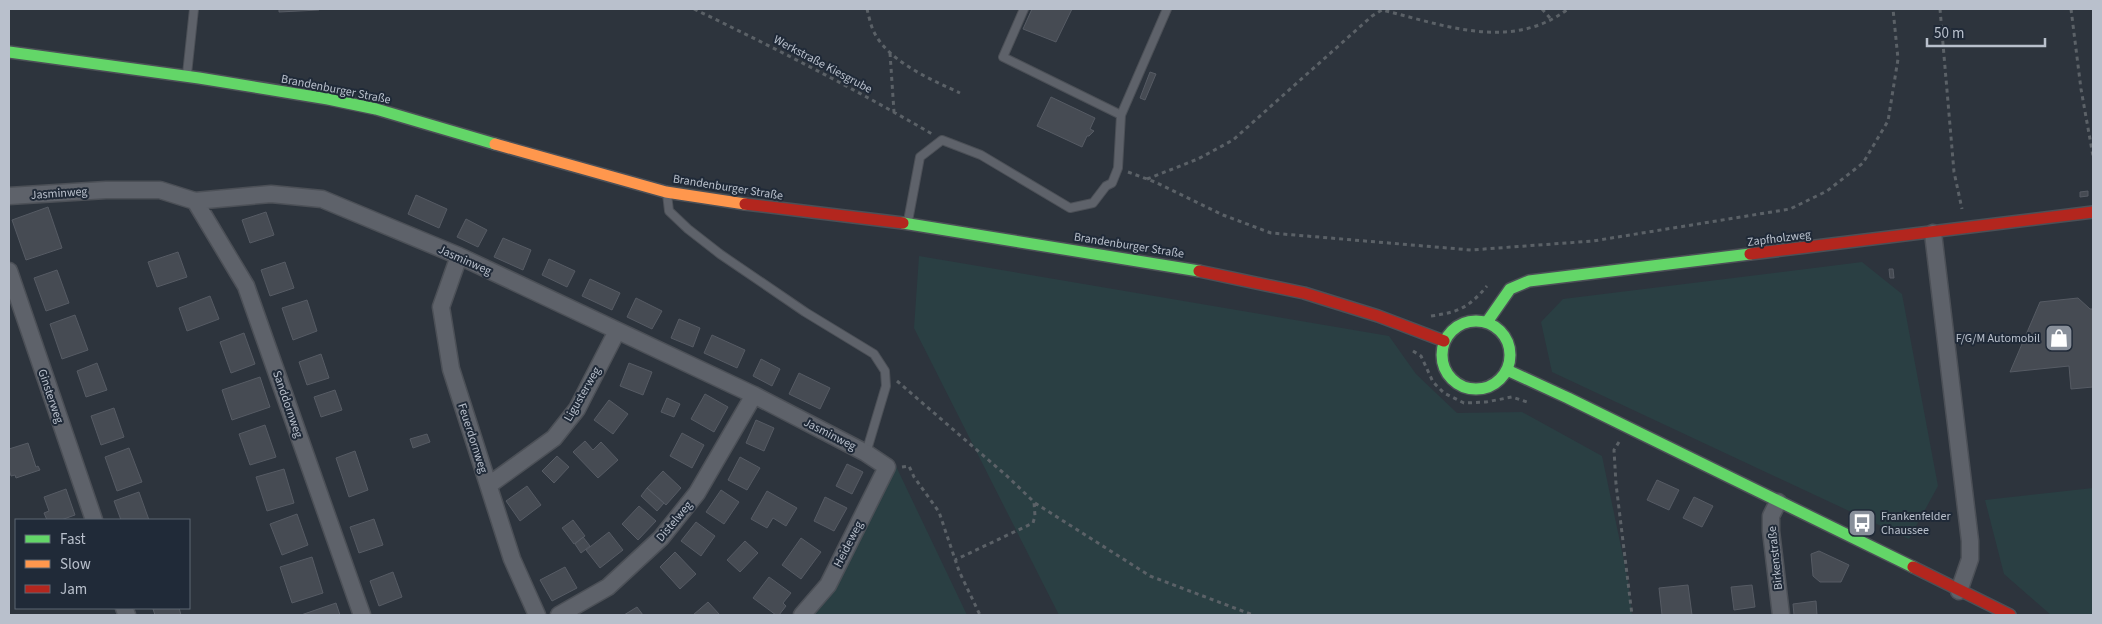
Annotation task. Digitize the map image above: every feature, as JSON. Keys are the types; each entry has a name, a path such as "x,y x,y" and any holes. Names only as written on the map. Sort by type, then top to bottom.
{"street":[{"name":"Brandenburger Straße","path":"9,52 186,76 328,99 376,109 666,192 708,200 908,224 1167,265 1304,293 1378,316 1444,341"},
{"name":"Jasminweg","path":"9,196 106,190 160,190 195,201 271,194 322,199 459,256 754,396 866,453 887,467"},
{"name":"Sanddornweg","path":"195,201 246,286 362,615"},
{"name":"Zapfholzweg","path":"1486,322 1510,289 1529,281 2093,212"},
{"path":"1933,233 1970,541 1970,559 1959,591"},
{"name":"Feuerdornweg","path":"459,256 441,307 451,369 512,559 537,615"},
{"name":"Ginsterweg","path":"9,271 94,519"},
{"path":"1476,320 1486,322 1497,328 1507,342 1510,359 1507,370 1500,380 1490,387 1478,390 1466,389 1456,384 1447,375 1441,358 1444,341 1449,332 1457,326 1476,320"},
{"name":"Ligusterweg","path":"489,485 554,438 577,409 617,331"},
{"path":"1507,370 2010,615"},
{"name":"Distelweg","path":"559,615 608,587 661,538 697,493 754,396"},
{"name":"Heideweg","path":"802,615 828,585 887,467"},
{"name":"Birkenstraße","path":"1778,502 1771,516 1771,531 1780,615"}],"lane":[{"path":"186,76 194,9"},
{"path":"1024,9 1003,58 1121,115"},
{"path":"908,224 920,158 942,140 980,155 1070,208 1092,203 1106,186 1112,183 1118,168 1121,115 1167,9"},
{"path":"666,192 669,210 688,229 720,254 805,312 874,354 885,371 886,386 866,453"}],"path":[{"name":"Werkstraße Kiesgrube","path":"694,9 783,52 942,140"},
{"path":"867,9 875,34 890,52 917,73 960,93"},
{"path":"1542,9 1551,19"},
{"path":"1146,179 1198,159 1233,140 1372,16 1382,10 1449,27 1489,33 1526,30 1568,9"},
{"path":"1118,168 1222,214 1271,233 1471,250 1593,241 1790,209 1827,191 1863,163 1888,121 1898,59 1893,9"},
{"path":"1940,9 1954,172 1967,228"},
{"path":"2071,9 2081,89 2093,156"},
{"path":"890,52 894,112"},
{"path":"885,371 1007,476 1034,502 1150,576 1253,615"},
{"path":"1627,428 1614,450 1616,484 1632,615"},
{"path":"887,467 909,466 914,477 939,512 955,560 980,615"},
{"path":"955,560 1032,523 1035,516 1034,502"}],"green space":[{"path":"919,256 1389,336 1416,374 1457,413 1522,412 1602,456 1628,580 1632,615 1059,615 914,328"},
{"path":"1862,262 1902,294 1938,486 1909,539 1552,372 1541,322 1563,299"},
{"path":"894,462 967,615 812,615 838,580"},
{"path":"2093,488 2093,615 2051,615 2004,574 1985,500"}],"building":[{"path":"279,9 319,9 319,10 279,12"},
{"path":"1032,9 1072,9 1056,42 1023,29"},
{"path":"1150,72 1156,74 1145,100 1140,98"},
{"path":"1051,97 1095,118 1090,129 1094,131 1087,136 1082,147 1037,126"},
{"path":"2088,191 2088,196 2080,197 2080,192"},
{"path":"416,195 447,209 439,228 408,214"},
{"path":"48,207 62,248 26,260 12,220"},
{"path":"266,212 274,235 250,243 242,220"},
{"path":"466,219 487,230 478,247 457,237"},
{"path":"503,238 531,250 523,270 494,257"},
{"path":"178,252 187,277 157,287 148,262"},
{"path":"549,259 575,271 567,287 542,275"},
{"path":"285,262 294,288 270,296 261,270"},
{"path":"1889,269 1893,269 1894,278 1890,278"},
{"path":"57,270 69,303 46,311 34,278"},
{"path":"590,279 620,293 612,310 582,296"},
{"path":"210,296 219,319 187,331 179,308"},
{"path":"636,298 662,311 652,329 627,317"},
{"name":"F/G/M Automobil","path":"2078,298 2090,309 2093,309 2093,387 2071,389 2069,366 2010,372 2040,302"},
{"path":"307,300 317,331 293,340 282,308"},
{"path":"75,315 88,350 62,359 50,324"},
{"path":"679,319 700,328 693,347 671,338"},
{"path":"244,333 255,364 231,373 220,342"},
{"path":"712,335 745,350 737,368 704,353"},
{"path":"321,354 329,378 307,385 299,362"},
{"path":"761,359 780,369 772,386 753,376"},
{"path":"97,363 107,390 86,397 77,371"},
{"path":"629,363 652,372 643,395 620,386"},
{"path":"799,373 830,388 820,409 789,394"},
{"path":"260,377 270,407 232,420 222,390"},
{"path":"335,390 342,410 321,417 314,397"},
{"path":"705,394 728,407 714,432 691,419"},
{"path":"667,398 680,404 674,417 661,412"},
{"path":"609,400 628,414 613,434 594,420"},
{"path":"114,408 124,437 101,445 91,416"},
{"path":"756,420 774,428 764,451 746,443"},
{"path":"265,425 276,457 250,465 239,434"},
{"path":"682,433 704,445 692,468 670,456"},
{"path":"427,434 430,442 413,448 410,439"},
{"path":"585,441 593,450 601,442 618,460 598,478 573,452"},
{"path":"28,443 36,467 38,466 40,470 16,478 15,475 11,476 9,449"},
{"path":"129,448 142,482 117,491 105,457"},
{"path":"355,451 368,490 349,497 336,458"},
{"path":"557,456 569,467 554,483 542,471"},
{"path":"740,457 760,468 747,490 728,480"},
{"path":"847,464 863,472 852,494 836,486"},
{"path":"284,469 294,503 267,511 256,477"},
{"path":"663,471 681,488 666,505 647,488"},
{"path":"1657,480 1679,490 1669,510 1647,500"},
{"path":"527,486 541,505 520,521 506,501"},
{"path":"647,488 664,503 657,511 641,496"},
{"path":"66,489 75,515 64,519 47,519 44,513 49,511 44,497"},
{"path":"721,490 739,502 724,524 706,512"},
{"path":"767,491 797,508 786,526 773,518 767,528 751,519"},
{"path":"139,492 149,519 121,519 114,501"},
{"path":"825,497 847,508 834,531 814,521"},
{"path":"1694,497 1713,506 1702,527 1683,518"},
{"path":"639,506 656,521 638,540 622,524"},
{"path":"297,514 308,545 282,555 270,524"},
{"path":"374,519 383,545 359,553 350,527"},
{"path":"573,520 585,536 574,544 562,528"},
{"path":"696,522 715,536 701,556 681,541"},
{"path":"609,532 623,550 600,568 586,550"},
{"path":"583,537 590,546 581,553 575,544"},
{"path":"801,538 821,552 801,579 782,565"},
{"path":"745,541 758,553 740,572 727,560"},
{"path":"1819,551 1849,565 1841,582 1820,582 1813,576 1811,554"},
{"path":"675,552 696,574 680,589 660,567"},
{"path":"312,557 323,593 292,603 280,567"},
{"path":"565,567 577,588 552,601 540,580"},
{"path":"393,572 402,597 379,606 370,581"},
{"path":"769,577 791,593 783,603 786,606 779,615 776,615 753,598"},
{"path":"1688,585 1692,615 1662,615 1659,588"},
{"path":"1752,585 1755,607 1734,610 1731,587"},
{"path":"1816,601 1817,615 1794,615 1793,604"},
{"path":"708,602 720,615 693,615"},
{"path":"336,603 340,615 301,615"},
{"path":"637,607 643,615 624,615"},
{"path":"153,609 179,609 181,615 155,615"}],"traffic: fast":[{"path":"9,52 199,78 328,99 376,109 495,144"},
{"path":"903,223 1199,271"},
{"path":"1487,322 1510,289 1529,281 1750,254"},
{"path":"1469,321 1483,321 1495,326 1505,336 1510,348 1510,355 1510,362 1505,374 1495,384 1483,389 1469,389 1457,384 1447,374 1442,362 1442,348 1447,336 1457,326 1469,321"},
{"path":"1507,370 1913,567"}],"traffic: slow":[{"path":"495,144 666,192 745,204"}],"traffic: jam":[{"path":"745,204 903,223"},
{"path":"1750,254 2093,212"},
{"path":"1199,271 1304,293 1378,316 1444,341"},
{"path":"1913,567 2010,615"}],"place":[{"name":"F/G/M Automobil","path":"2059,338"},
{"name":"Frankenfelder Chaussee","path":"1862,523"}]}
